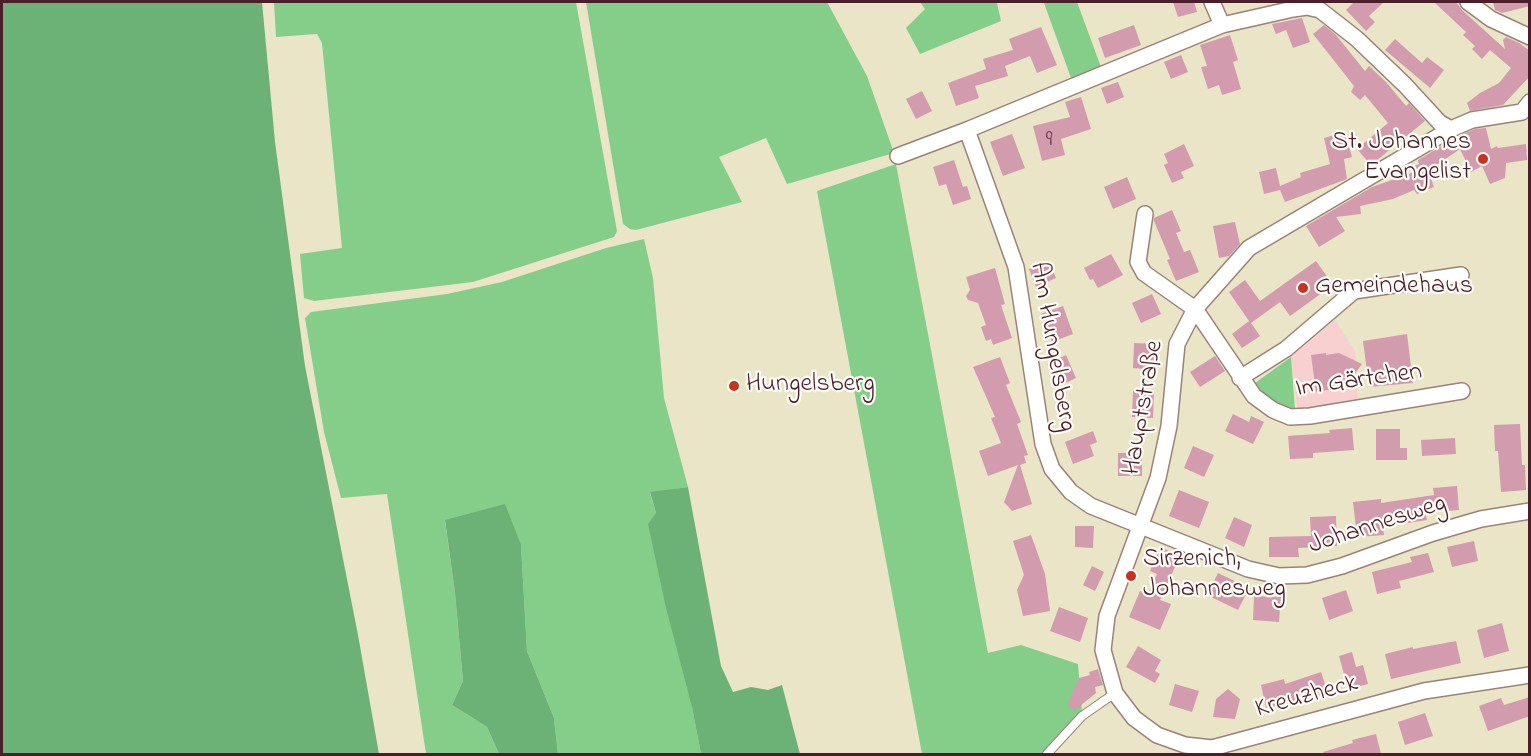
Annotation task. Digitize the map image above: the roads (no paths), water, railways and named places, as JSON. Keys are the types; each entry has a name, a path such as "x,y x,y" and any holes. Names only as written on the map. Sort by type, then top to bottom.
{"street":[{"path":"1212,2 1222,25"},
{"path":"1473,3 1491,19 1530,37"},
{"path":"898,156 1222,25 1307,7 1320,10 1357,39 1406,85 1440,123 1451,129"},
{"name":"Hauptstraße","path":"1115,693 1103,650 1107,616 1158,478 1169,426 1177,344 1195,309 1249,248 1451,129 1472,120 1527,110"},
{"name":"Am Hungelsberg","path":"967,130 1016,267 1043,444 1052,469 1071,492 1091,506 1142,526"},
{"path":"1145,214 1138,262 1144,273 1195,309"},
{"name":"Im Gärtchen","path":"1240,378 1286,349 1354,291 1461,275"},
{"name":"Im Gärtchen","path":"1195,309 1254,396 1273,410 1290,417 1310,416 1462,391"},
{"name":"Johannesweg","path":"1142,526 1248,569 1279,576 1306,575 1342,566 1433,533 1481,519 1530,511"},
{"name":"Kreuzheck","path":"1115,693 1134,718 1157,735 1185,746 1212,748 1424,691 1530,675"}],"lane":[{"path":"1047,754 1082,716 1115,693"}],"place":[{"name":"St. Johannes Evangelist","path":"1483,159"},
{"name":"Gemeindehaus","path":"1303,288"},
{"name":"Hungelsberg","path":"734,386"},
{"name":"Sirzenich, Johannesweg","path":"1131,576"}]}
